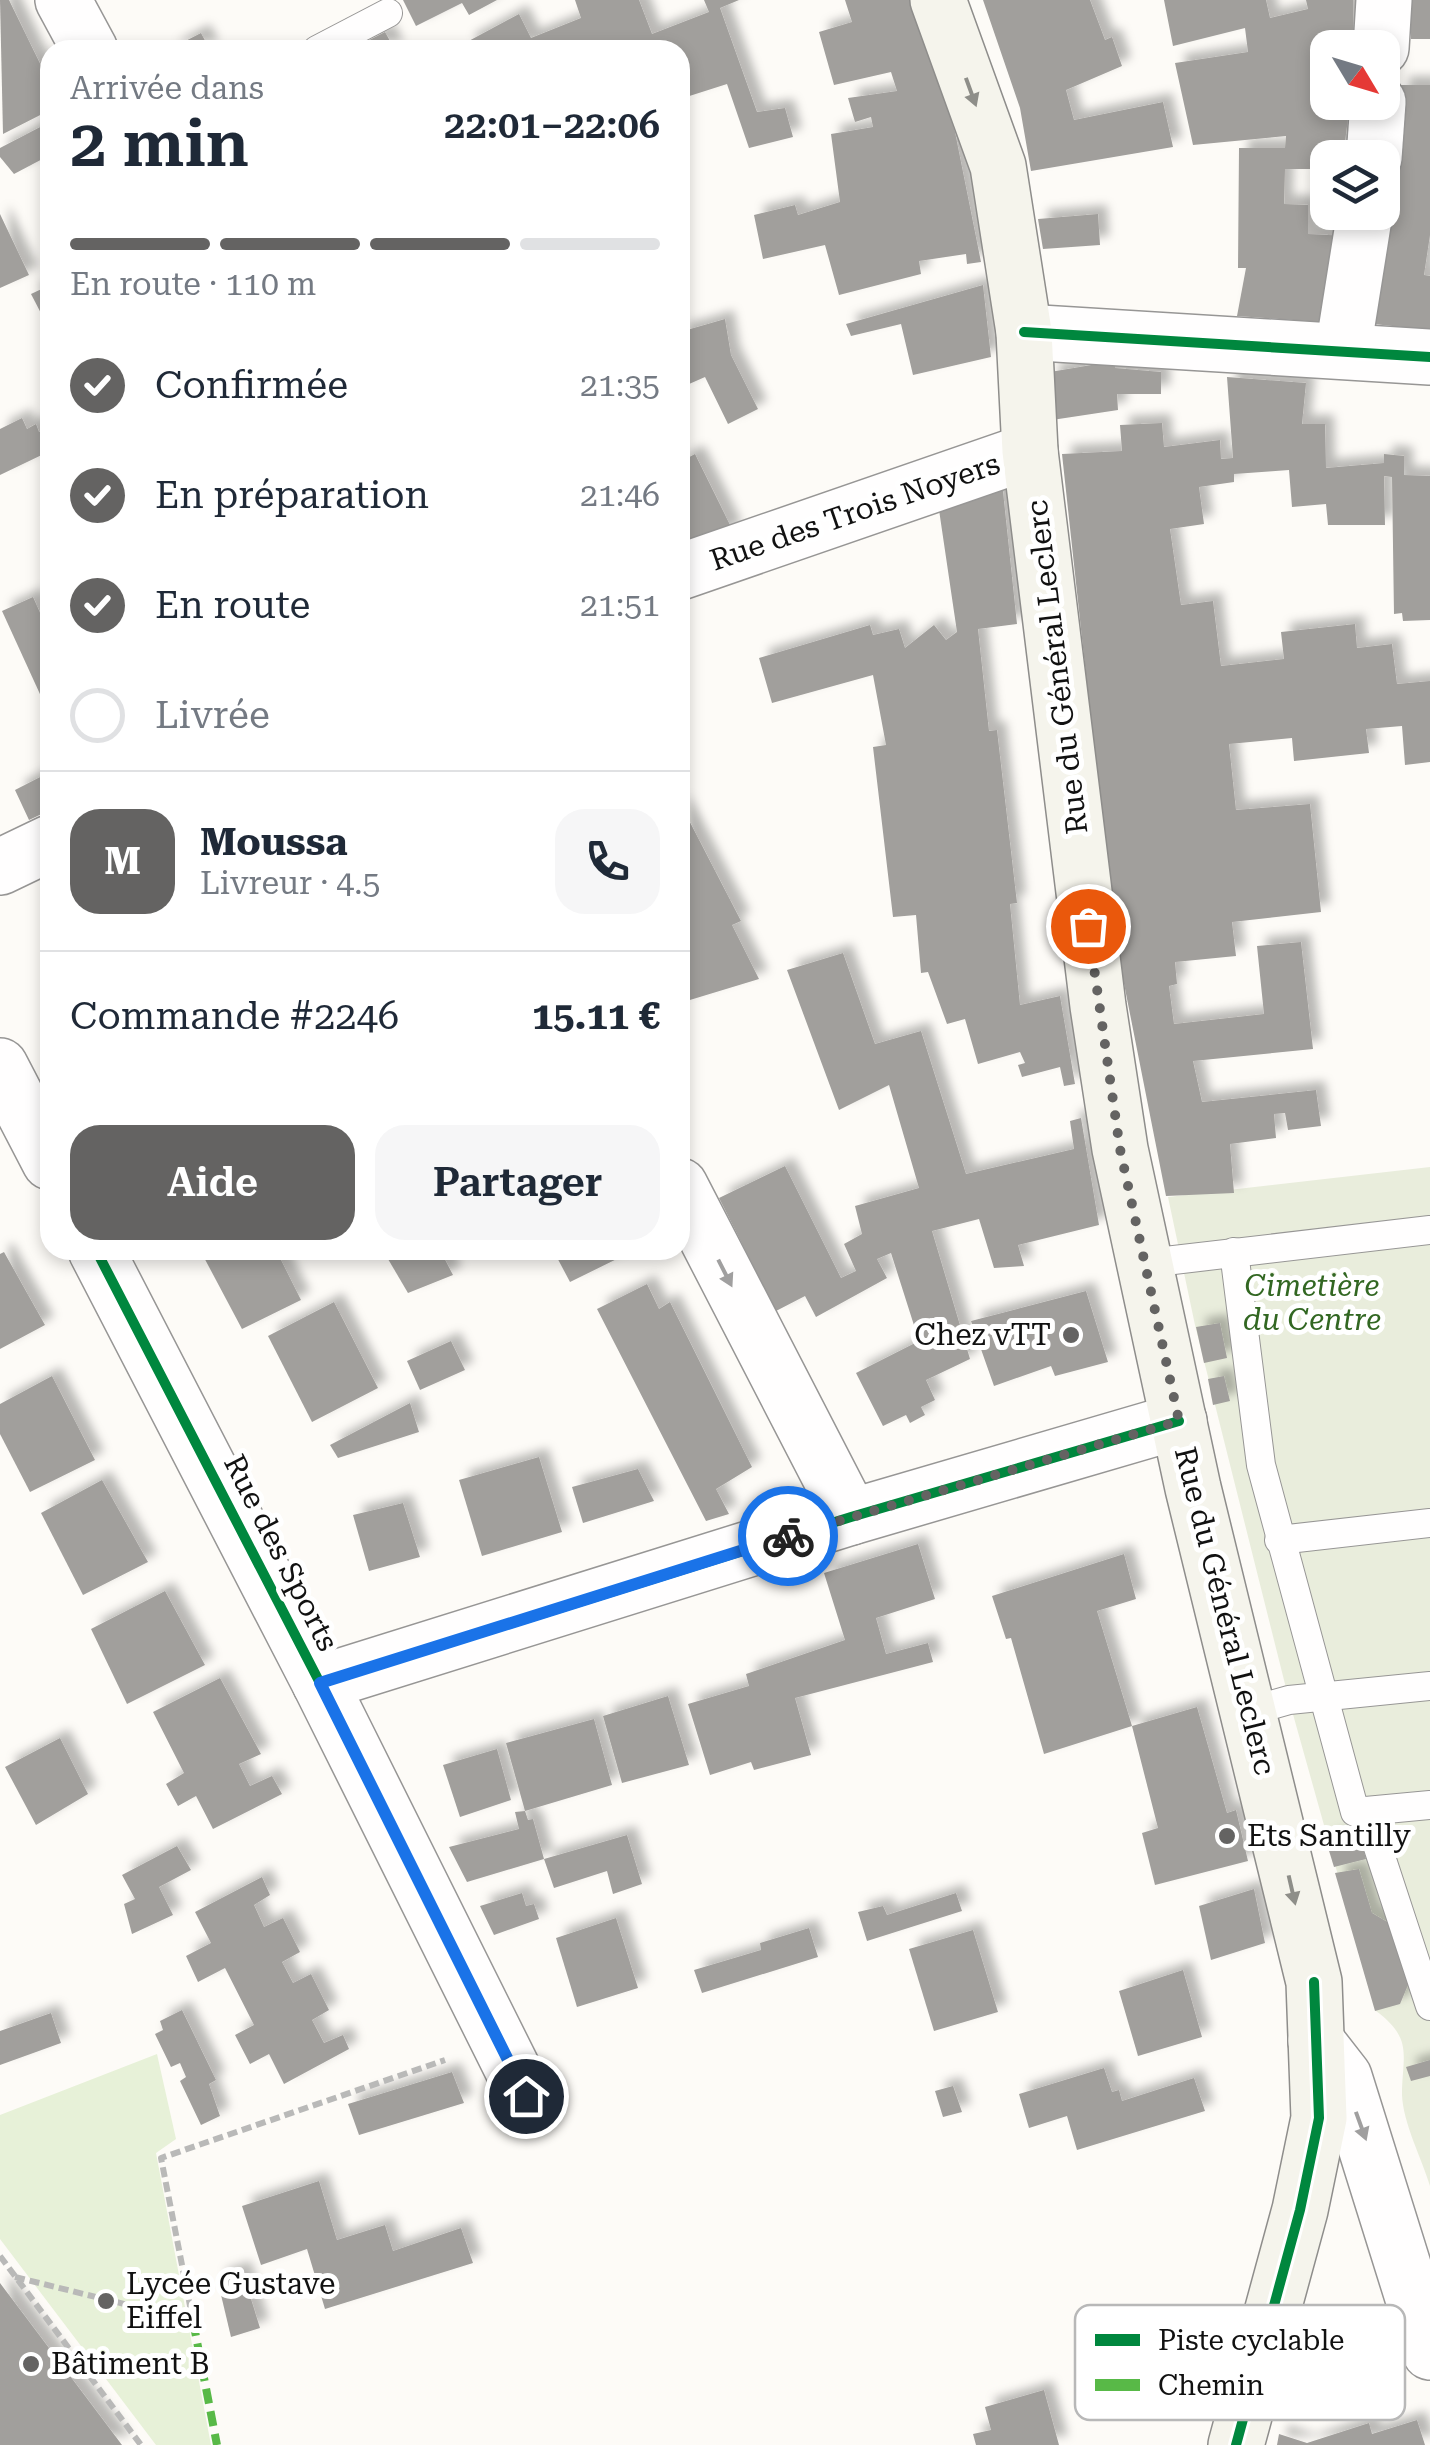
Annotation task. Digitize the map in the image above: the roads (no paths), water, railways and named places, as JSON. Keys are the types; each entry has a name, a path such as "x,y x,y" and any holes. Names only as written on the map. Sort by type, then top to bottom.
{"main road":[{"name":"Rue du Général Leclerc","path":"938,0 998,166 1024,332 1030,451 1098,1006 1120,1149 1148,1263 1179,1421 1314,1982 1315,2136 1274,2305"},
{"name":"Rue du Général Leclerc","path":"1236,2445 1243,2420"}],"street":[{"path":"64,0 85,40"},
{"path":"1382,30 1384,0"},
{"path":"1343,350 1362,230"},
{"path":"1024,332 1430,358"},
{"name":"Rue des Trois Noyers","path":"690,569 1030,451"},
{"path":"0,867 40,847"},
{"path":"0,1066 40,1143"},
{"path":"690,1205 851,1517"},
{"name":"Rue des Sports","path":"101,1260 320,1683 526,2096"},
{"path":"320,1683 851,1517 1179,1421"},
{"path":"1316,2041 1344,2077 1430,2352"}],"lane":[{"path":"337,40 388,14"},
{"path":"1148,1263 1430,1230"},
{"path":"1234,1252 1260,1465 1355,1812 1430,1805"},
{"path":"1279,1540 1430,1523"},
{"path":"1250,1711 1323,1696 1430,1686"},
{"path":"1366,1811 1430,2006"}],"place":[{"name":"Chez vTT","path":"1071,1335"},
{"name":"Ets Santilly","path":"1227,1836"},
{"name":"Lycée Gustave Eiffel","path":"106,2301"},
{"name":"Bâtiment B","path":"31,2364"}],"park label":[{"name":"Cimetière du Centre","path":"1312,1303"}]}
